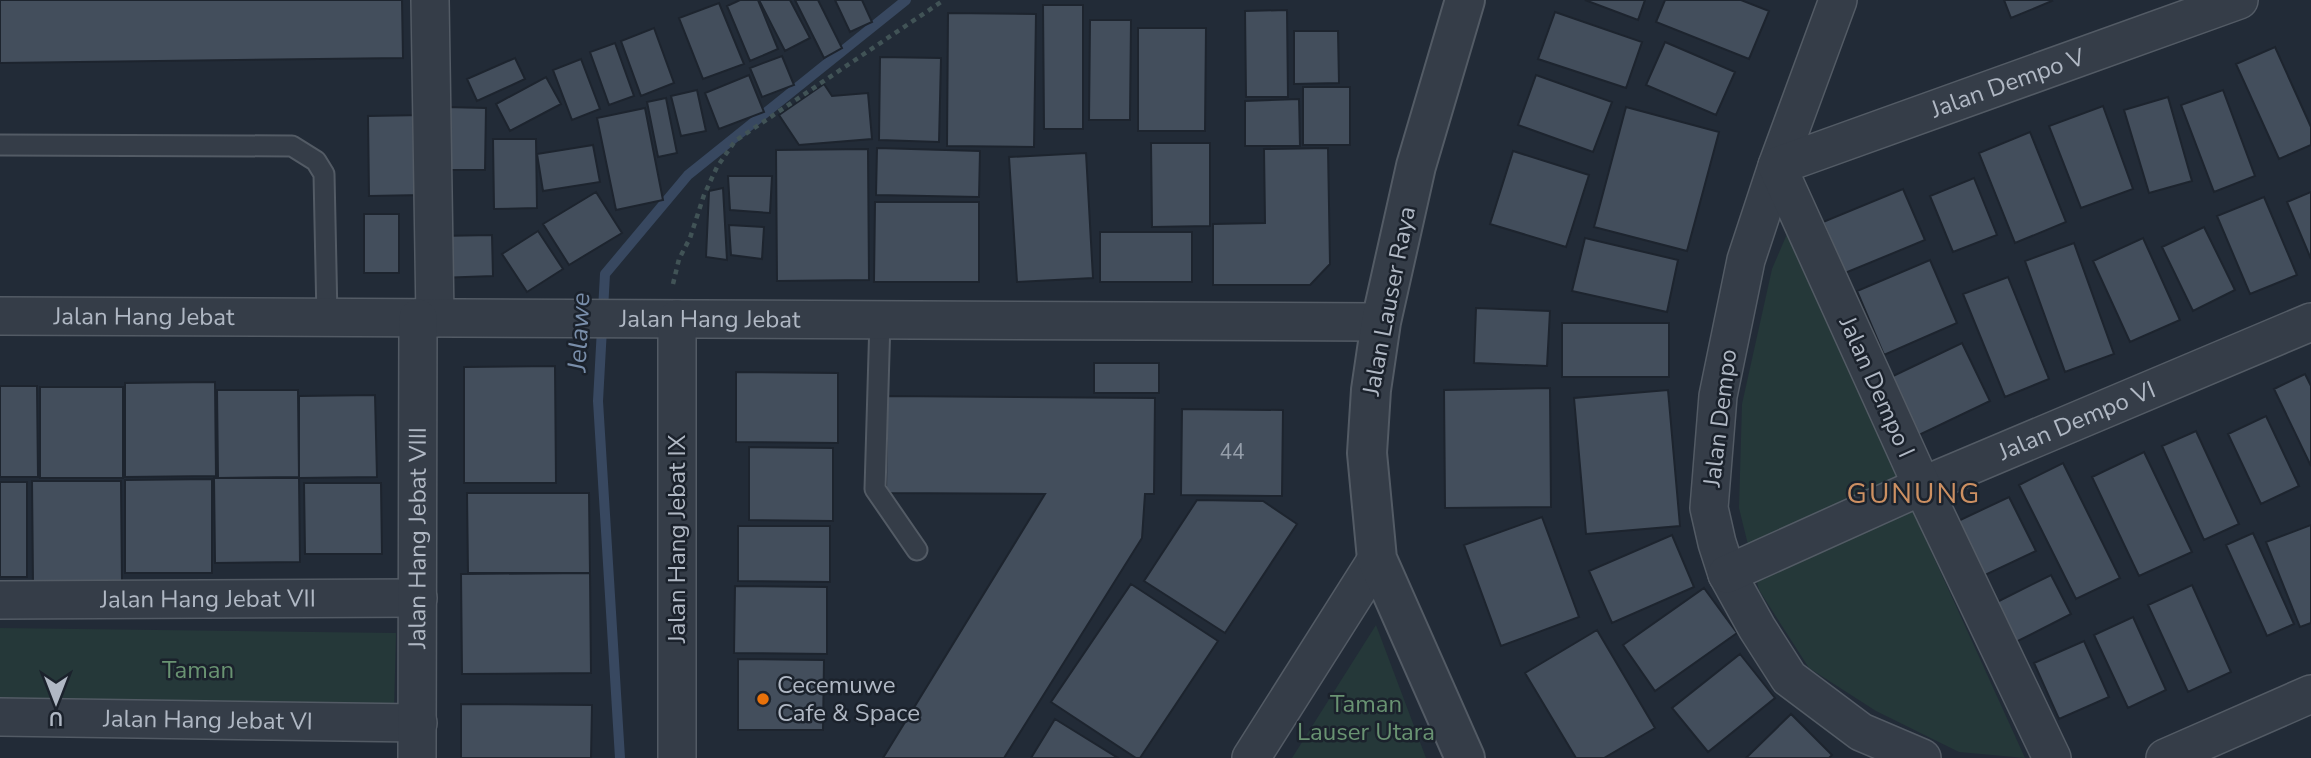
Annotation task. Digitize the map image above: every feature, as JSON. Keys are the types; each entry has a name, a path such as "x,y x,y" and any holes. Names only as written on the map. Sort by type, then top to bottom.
{"street":[{"name":"Jalan Hang Jebat VIII","path":"418,740 418,598 427,318 430,0"},
{"name":"Jalan Lauser Raya","path":"1465,0 1416,166 1381,322 1371,390 1367,453 1377,559 1465,758"},
{"name":"Jalan Dempo","path":"1838,0 1777,166 1746,260 1718,396 1709,508 1727,574 1789,678 1861,732 1922,758"},
{"name":"Jalan Dempo V","path":"1777,166 2239,0"},
{"name":"Jalan Dempo I","path":"1777,166 1922,486 2052,758"},
{"name":"Jalan Hang Jebat","path":"0,316 1381,322"},
{"name":"Jalan Hang Jebat IX","path":"660,319 677,758"},
{"name":"Jalan Dempo VI","path":"1727,574 1922,486 2311,322"},
{"path":"1251,758 1377,559"},
{"name":"Jalan Hang Jebat VII","path":"0,600 418,598"},
{"path":"2165,758 2311,694"},
{"name":"Jalan Hang Jebat VI","path":"0,717 418,740"}],"lane":[{"path":"0,145 292,146 316,160 324,174 327,317"},
{"path":"880,320 875,489 917,550"}],"path":[{"path":"660,319 679,258 690,238 704,195 717,167 735,141 944,0"}],"green space":[{"path":"1787,234 2025,758 1959,752 1876,711 1809,668 1759,590 1739,508 1742,404 1772,269"},
{"name":"Taman Lauser Utara","path":"1376,625 1426,758 1292,758"},
{"name":"Taman","path":"0,628 396,633 394,711 0,706"}],"building":[{"path":"0,0 402,0 403,58 0,63"},
{"path":"740,0 758,0 778,49 750,61 727,6"},
{"path":"759,0 790,0 810,38 785,51"},
{"path":"795,0 818,0 842,48 824,58"},
{"path":"835,0 862,0 872,22 850,32"},
{"path":"1585,0 1645,0 1638,20"},
{"path":"1665,0 1741,0 1769,11 1749,59 1656,22"},
{"path":"2004,0 2051,0 2052,1 2011,18"},
{"path":"719,3 744,64 703,79 679,18"},
{"path":"1043,5 1083,5 1083,129 1044,129"},
{"path":"1287,10 1288,97 1246,97 1245,11"},
{"path":"1555,12 1642,42 1626,88 1538,59"},
{"path":"948,13 1036,14 1034,147 947,146"},
{"path":"1090,20 1131,20 1130,120 1089,120"},
{"path":"654,28 674,83 641,96 621,41"},
{"path":"1138,28 1206,28 1205,131 1138,131"},
{"path":"1294,31 1338,31 1339,83 1294,84"},
{"path":"1665,42 1735,72 1716,115 1646,85"},
{"path":"615,43 634,96 609,105 590,52"},
{"path":"2275,47 2311,127 2311,145 2279,159 2236,64"},
{"path":"782,56 794,85 762,97 750,68"},
{"path":"880,57 941,58 939,142 879,140"},
{"path":"515,58 525,79 477,101 467,79"},
{"path":"581,59 600,109 572,120 553,70"},
{"path":"749,75 764,112 719,129 705,93"},
{"path":"1536,75 1612,102 1593,152 1518,125"},
{"path":"546,77 561,104 510,131 496,104"},
{"path":"824,84 832,96 868,93 872,139 799,145 779,115"},
{"path":"1303,87 1350,87 1350,145 1303,145"},
{"path":"697,90 706,131 681,136 671,96"},
{"path":"2223,90 2255,176 2214,192 2181,105"},
{"path":"2168,97 2192,181 2149,193 2124,110"},
{"path":"666,98 677,153 658,157 647,102"},
{"path":"1299,99 1300,146 1245,146 1245,101"},
{"path":"2103,106 2133,189 2081,208 2049,126"},
{"path":"446,107 486,108 485,170 446,170"},
{"path":"1626,107 1719,132 1687,251 1594,227"},
{"path":"645,108 663,200 616,210 597,118"},
{"path":"423,115 423,195 369,196 368,116"},
{"path":"2030,132 2066,222 2015,243 1979,153"},
{"path":"493,139 536,139 537,208 494,209"},
{"path":"1151,143 1210,143 1210,226 1152,227"},
{"path":"593,145 600,182 543,191 537,154"},
{"path":"877,148 980,151 979,197 876,195"},
{"path":"1328,148 1330,264 1310,285 1213,285 1213,224 1265,223 1264,149"},
{"path":"868,149 869,280 777,281 776,150"},
{"path":"1513,151 1589,175 1566,247 1490,224"},
{"path":"1086,153 1093,278 1017,282 1009,157"},
{"path":"728,176 772,176 770,213 730,210"},
{"path":"1974,178 1997,235 1953,252 1930,196"},
{"path":"723,188 727,260 706,257 709,191"},
{"path":"1903,189 1925,240 1845,273 1823,222"},
{"path":"596,192 622,233 569,265 543,224"},
{"path":"2311,192 2311,259 2287,202"},
{"path":"2264,197 2297,275 2250,294 2217,216"},
{"path":"875,202 979,202 979,282 874,282"},
{"path":"364,214 399,214 399,273 364,273"},
{"path":"729,225 764,227 762,259 731,255"},
{"path":"2204,227 2235,290 2193,311 2162,247"},
{"path":"538,231 563,269 527,292 502,254"},
{"path":"1100,232 1192,232 1192,282 1100,282"},
{"path":"492,235 493,276 438,278 437,236"},
{"path":"1585,238 1678,260 1667,312 1572,291"},
{"path":"2143,238 2180,320 2130,342 2093,261"},
{"path":"2074,243 2114,354 2065,372 2025,261"},
{"path":"1930,260 1957,323 1884,355 1857,291"},
{"path":"2008,277 2049,379 2005,397 1963,294"},
{"path":"1476,308 1550,311 1547,366 1474,363"},
{"path":"1562,323 1669,323 1669,377 1562,377"},
{"path":"1962,343 1990,401 1919,435 1891,377"},
{"path":"1094,363 1159,363 1159,393 1094,393"},
{"path":"555,366 556,483 464,483 464,367"},
{"path":"736,372 838,373 838,443 736,442"},
{"path":"2305,374 2311,386 2311,466 2274,389"},
{"path":"215,382 216,476 125,477 125,383"},
{"path":"0,386 37,386 38,477 0,477"},
{"path":"40,387 123,387 123,478 40,478"},
{"path":"1550,388 1551,507 1445,508 1444,390"},
{"path":"217,390 298,390 299,477 218,478"},
{"path":"1668,390 1680,526 1586,534 1574,398"},
{"path":"375,395 377,477 299,478 299,396"},
{"path":"887,396 1155,398 1154,494 1145,494 1142,538 1004,758 883,758 1045,494 886,493"},
{"path":"1182,409 1283,410 1282,496 1181,495"},
{"path":"2266,416 2299,486 2261,504 2228,434"},
{"path":"2196,431 2239,524 2204,540 2162,446"},
{"path":"749,447 833,448 833,521 749,520"},
{"path":"2144,452 2192,552 2139,576 2092,477"},
{"path":"2063,463 2120,578 2076,599 2019,485"},
{"path":"214,478 299,478 300,562 215,563"},
{"path":"212,479 212,573 125,573 125,480"},
{"path":"32,481 121,481 122,584 33,584"},
{"path":"0,482 27,482 27,577 0,577"},
{"path":"304,483 381,483 382,554 305,554"},
{"path":"467,493 589,493 590,573 468,573"},
{"path":"2009,497 2036,551 1983,576 1956,522"},
{"path":"1197,500 1263,501 1297,524 1225,633 1144,581"},
{"path":"1542,517 1579,617 1501,646 1464,545"},
{"path":"2311,525 2311,623 2300,627 2266,542"},
{"path":"738,526 830,526 830,582 738,581"},
{"path":"2253,533 2294,624 2267,636 2226,545"},
{"path":"1672,535 1694,587 1612,623 1589,571"},
{"path":"590,573 591,673 462,674 461,574"},
{"path":"2051,575 2071,614 2016,642 1995,603"},
{"path":"1131,584 1218,641 1140,758 1136,758 1051,702"},
{"path":"2192,585 2231,672 2188,692 2148,605"},
{"path":"735,586 827,587 827,654 734,653"},
{"path":"1704,588 1737,633 1655,691 1623,645"},
{"path":"2133,617 2166,690 2128,708 2094,635"},
{"path":"1597,630 1655,728 1604,758 1576,758 1525,673"},
{"path":"2084,641 2109,697 2059,719 2034,663"},
{"path":"1740,654 1775,698 1708,752 1672,708"},
{"path":"738,659 824,660 823,730 738,730"},
{"path":"461,704 592,705 591,758 461,758"},
{"path":"1791,714 1832,755 1829,758 1746,758"},
{"path":"1055,719 1118,758 1031,758"}],"waterway":[{"name":"Jelawe","path":"620,758 598,401 605,274 688,175 906,0"}],"place":[{"name":"Cecemuwe Cafe & Space","path":"763,699"}],"district":[{"name":"GUNUNG","path":"1914,494"}]}
